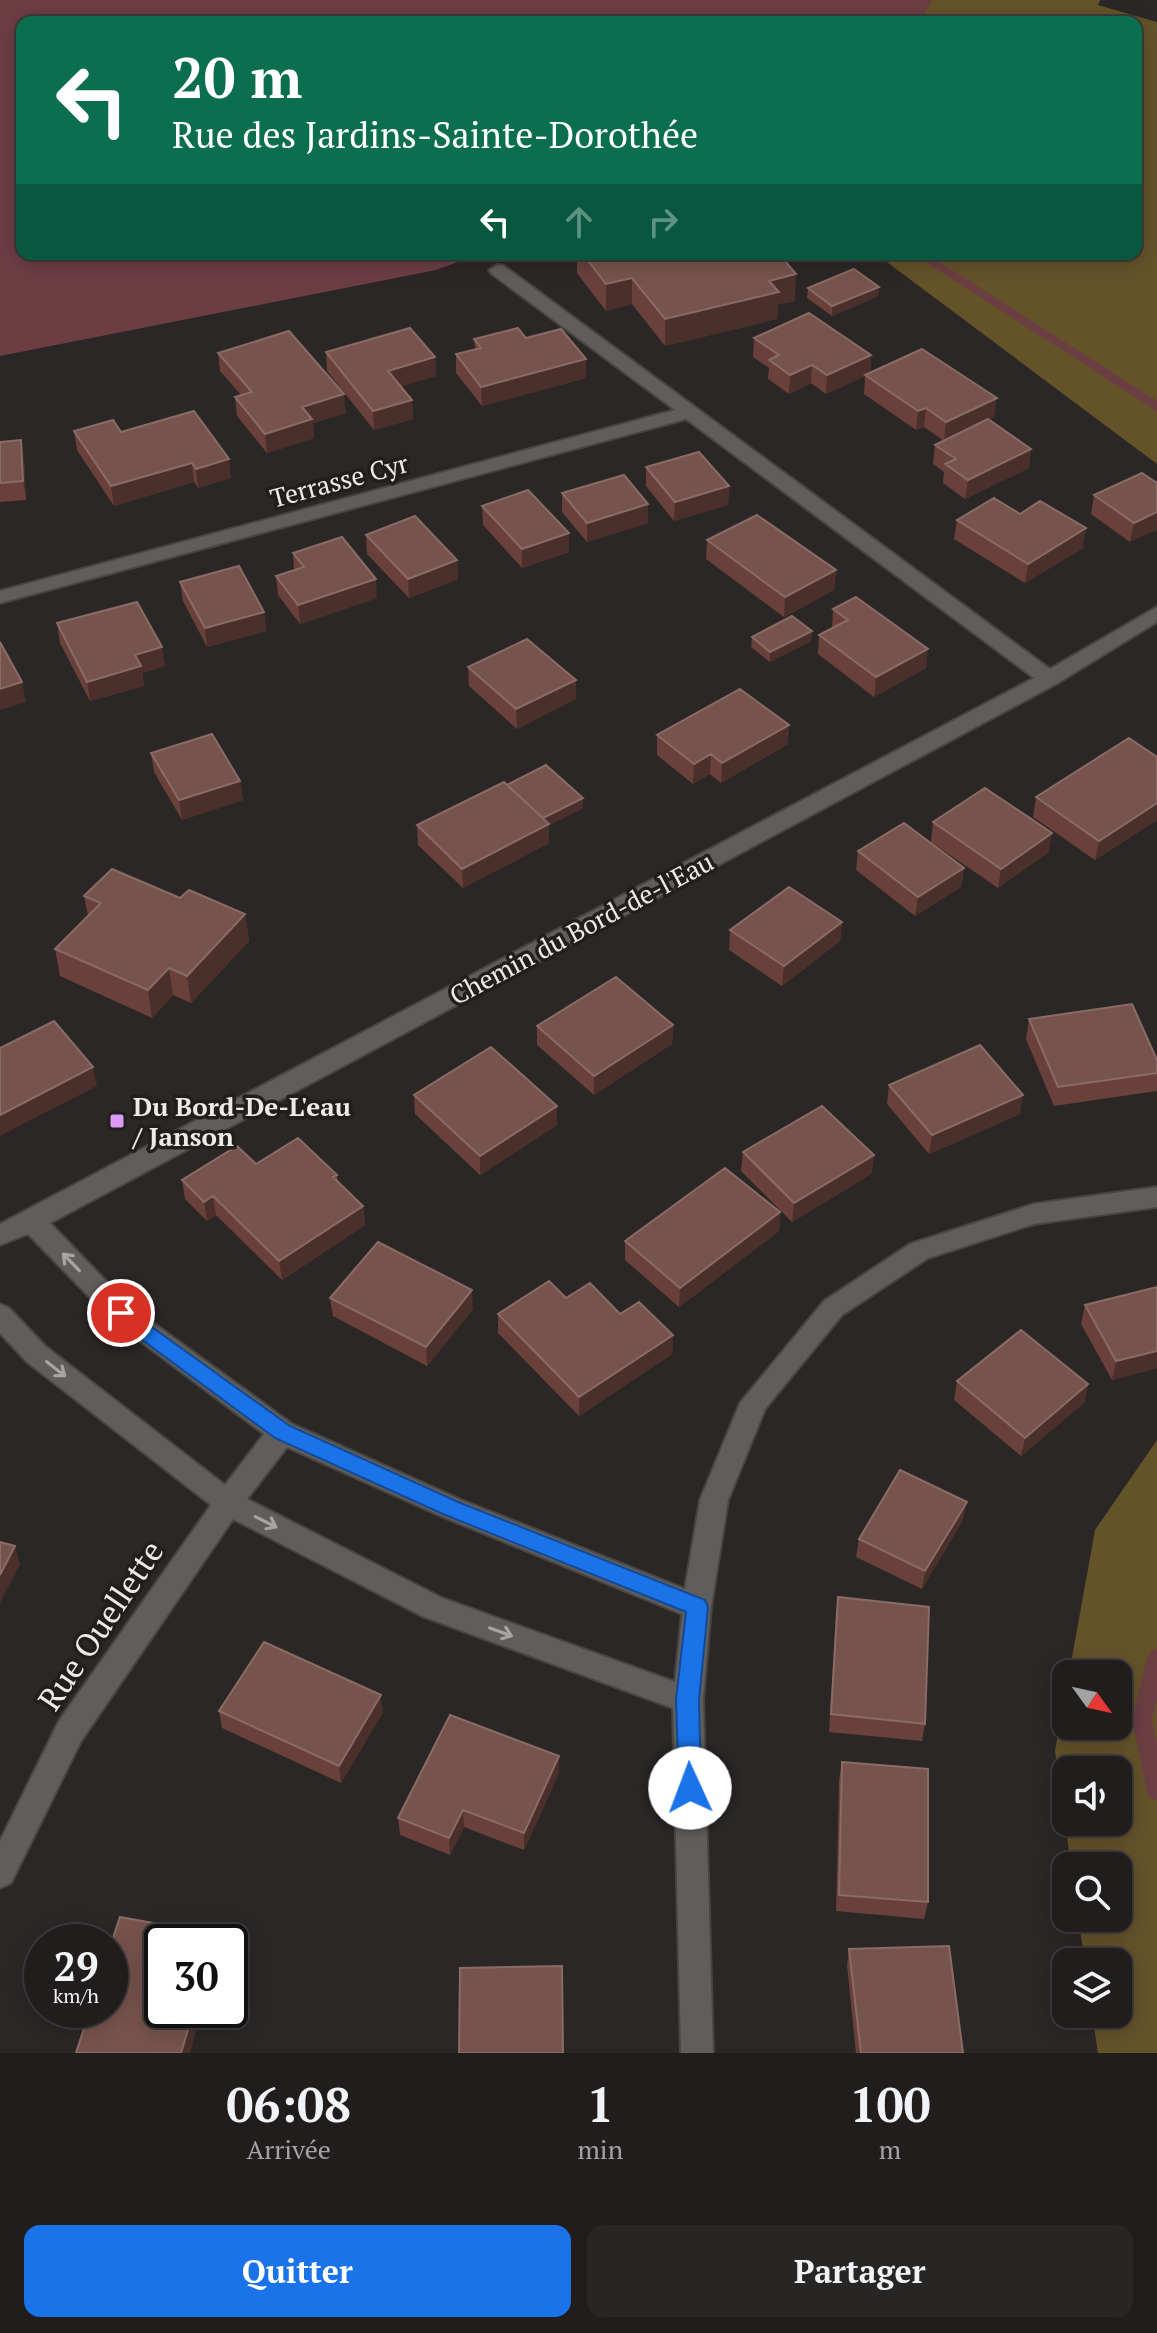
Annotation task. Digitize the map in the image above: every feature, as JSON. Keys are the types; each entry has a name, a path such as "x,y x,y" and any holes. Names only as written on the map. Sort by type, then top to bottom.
{"street":[{"path":"498,270 1049,679"},
{"name":"Terrasse Cyr","path":"0,597 691,412"},
{"name":"Chemin du Bord-de-l'Eau","path":"0,1235 32,1221 1049,679 1157,613"},
{"path":"697,2053 688,1700 697,1607 714,1500 754,1403 833,1308 919,1251 1034,1214 1157,1197"},
{"path":"32,1221 121,1313 282,1432 451,1508 697,1607"},
{"path":"0,1315 36,1354 228,1503 432,1607 688,1700"},
{"name":"Rue Ouellette","path":"0,1873 70,1731 228,1503 282,1432"}],"shaded area":[{"path":"0,0 931,0 923,16 16,16 16,260 464,260 436,270 0,356"},
{"path":"931,0 1100,0 1098,5 1136,16 923,16"},
{"path":"1142,18 1157,22 1157,464 884,260 1142,260"},
{"path":"1157,1440 1157,2053 1098,2053 1094,2028 1132,2028 1132,1948 1083,1948 1080,1932 1132,1932 1132,1852 1069,1852 1067,1836 1132,1836 1132,1756 1056,1756 1055,1751 1057,1740 1132,1740 1132,1660 1072,1660 1095,1530"}],"building":[{"path":"588,260 784,260 796,274 769,281 779,292 665,319 632,278 606,284"},
{"path":"854,269 879,287 832,306 808,288"},
{"path":"809,313 871,355 827,375 812,365 790,375 769,360 779,355 754,338"},
{"path":"410,328 435,357 388,371 412,400 373,411 326,352"},
{"path":"518,328 526,338 561,329 586,359 481,387 456,354 481,348 474,339"},
{"path":"289,331 344,394 302,407 312,419 265,434 235,397 252,392 218,353"},
{"path":"922,349 997,398 946,422 926,408 918,411 865,375"},
{"path":"194,411 229,459 196,469 192,463 111,486 74,431 113,420 121,432"},
{"path":"988,419 1031,449 968,480 945,464 956,459 935,445"},
{"path":"21,440 23,481 0,483 0,442"},
{"path":"699,452 729,486 675,502 646,467"},
{"path":"1142,473 1157,483 1157,512 1134,523 1094,495"},
{"path":"624,475 648,504 587,523 562,493"},
{"path":"528,490 569,533 522,549 482,506"},
{"path":"994,498 1020,514 1040,501 1086,528 1028,564 957,520"},
{"path":"757,515 836,570 785,597 707,540"},
{"path":"415,516 457,560 408,579 366,535"},
{"path":"342,537 376,579 298,605 276,576 304,567 293,553"},
{"path":"239,566 264,612 205,628 180,582"},
{"path":"856,597 928,649 876,677 819,635 848,620 833,609"},
{"path":"137,602 162,647 135,655 141,666 87,682 57,623"},
{"path":"792,616 812,631 770,652 752,637"},
{"path":"527,639 576,680 516,709 468,667"},
{"path":"0,642 22,682 0,689"},
{"path":"740,689 789,725 722,763 711,754 694,764 657,735"},
{"path":"212,734 240,781 179,800 151,753"},
{"path":"1129,738 1157,757 1157,803 1099,841 1036,797"},
{"path":"546,765 583,798 543,818 507,785"},
{"path":"504,782 549,824 462,869 417,825"},
{"path":"985,788 1052,833 1001,869 933,822"},
{"path":"904,823 964,868 918,897 858,851"},
{"path":"112,869 180,898 189,890 245,914 187,976 169,968 148,990 55,949 101,903 84,896"},
{"path":"789,887 842,922 784,966 730,930"},
{"path":"616,977 673,1025 594,1076 537,1026"},
{"path":"1132,1004 1157,1060 1157,1073 1058,1087 1029,1019"},
{"path":"54,1021 93,1067 0,1115 0,1048"},
{"path":"980,1045 1023,1095 932,1135 889,1085"},
{"path":"491,1047 557,1106 480,1156 414,1095"},
{"path":"822,1106 874,1155 794,1203 743,1152"},
{"path":"298,1138 337,1175 333,1177 363,1206 279,1261 213,1196 204,1202 182,1180 237,1146 256,1164"},
{"path":"725,1168 780,1212 680,1288 625,1241"},
{"path":"378,1242 472,1290 426,1347 330,1298"},
{"path":"549,1281 566,1298 590,1283 620,1314 639,1302 673,1335 579,1397 498,1314"},
{"path":"1157,1287 1157,1351 1116,1361 1085,1305"},
{"path":"1021,1330 1088,1384 1025,1438 957,1381"},
{"path":"900,1470 967,1502 925,1571 859,1539"},
{"path":"0,1542 15,1546 0,1575"},
{"path":"838,1597 929,1607 925,1724 831,1714"},
{"path":"264,1642 381,1695 339,1766 219,1711"},
{"path":"450,1715 559,1756 524,1833 463,1810 449,1838 398,1818"},
{"path":"842,1762 928,1769 928,1902 839,1895"},
{"path":"120,1917 159,1924 144,1924 144,2028 189,2028 181,2053 76,2053 84,2028 128,2028 128,1924 118,1924"},
{"path":"949,1946 963,2053 861,2053 849,1949"},
{"path":"562,1966 563,2053 459,2053 460,1968"}],"waterway":[{"path":"928,260 1157,407"},
{"path":"1157,1658 1142,1720 1157,1791"}],"place":[{"name":"Du Bord-De-L'eau / Janson","path":"117,1121"}],"route":[{"path":"121,1313 282,1432 451,1508 697,1607 688,1700 690,1788"}]}
